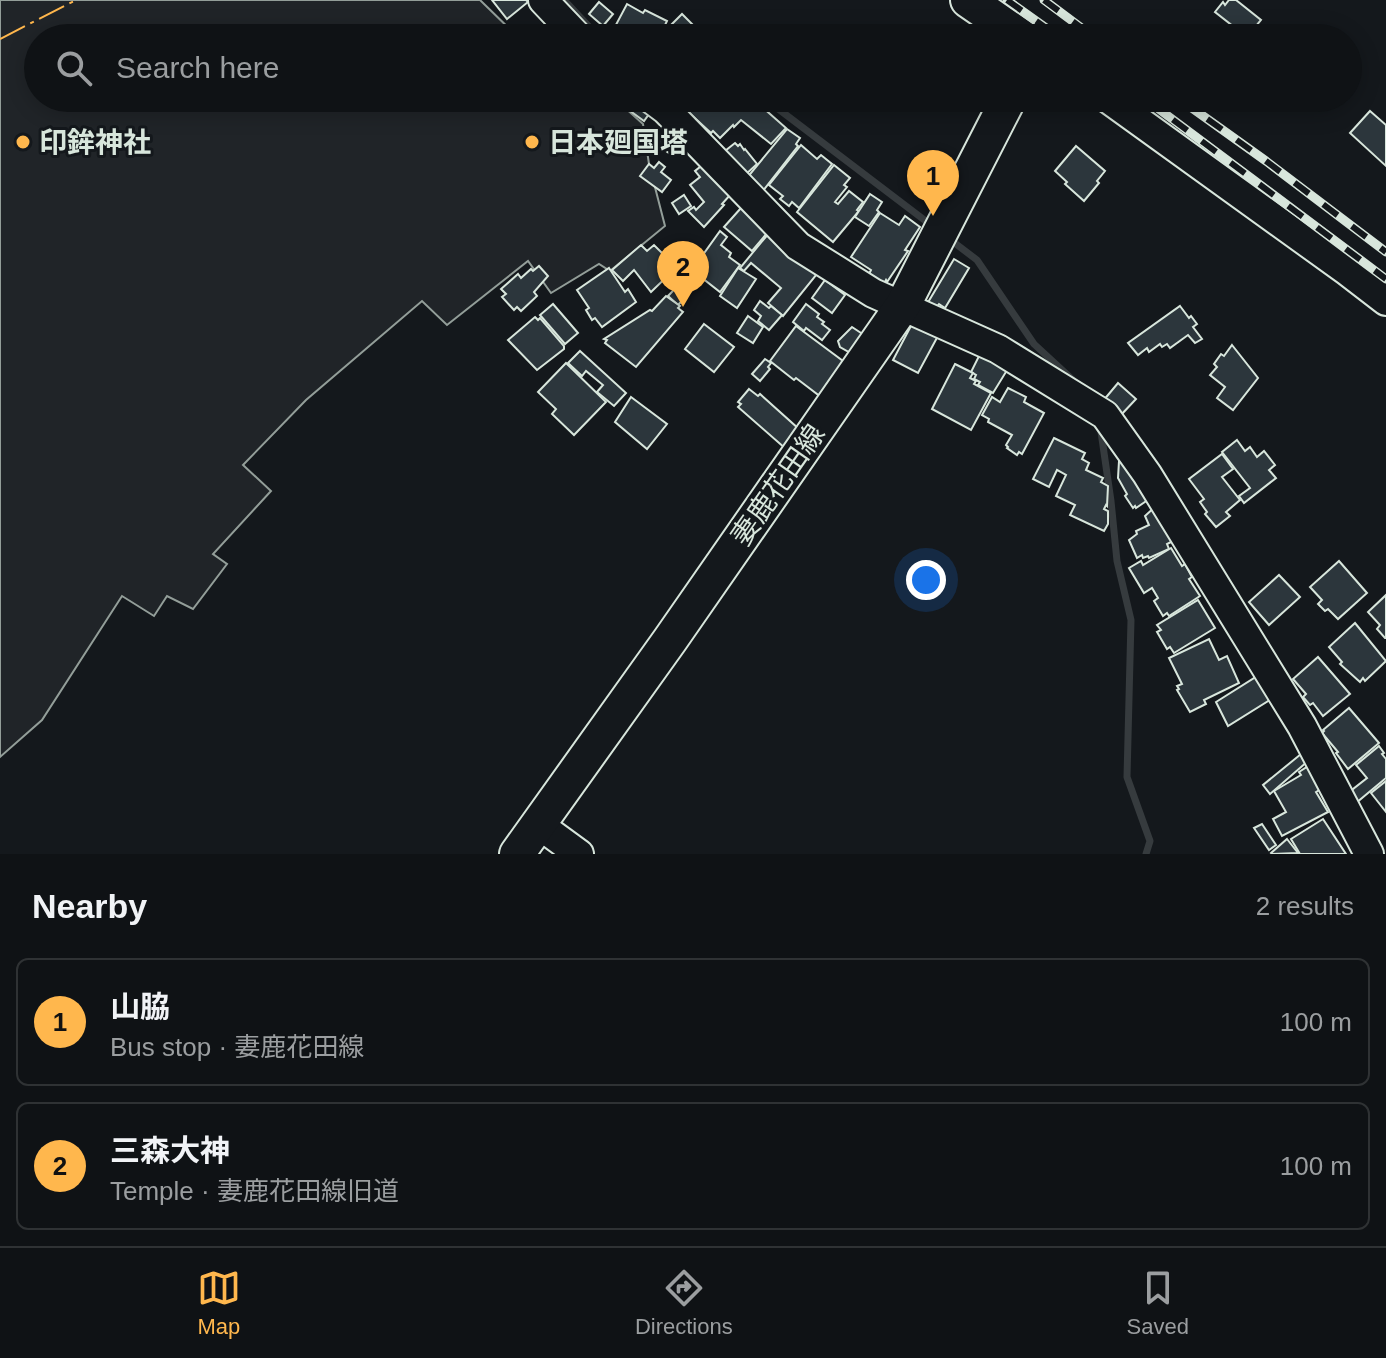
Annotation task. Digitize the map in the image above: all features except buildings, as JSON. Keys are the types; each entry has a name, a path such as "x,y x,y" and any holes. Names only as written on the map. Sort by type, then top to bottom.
{"main road":[{"path":"968,0 1003,24"},
{"name":"妻鹿花田線","path":"517,854 903,305 1002,112"}],"street":[{"path":"543,0 566,24"},
{"path":"668,112 798,246 873,293 998,349 1105,415 1147,474 1302,726 1369,854"},
{"path":"1126,112 1386,301"},
{"path":"538,824 579,854"}],"shaded area":[{"path":"0,0 480,0 505,24 24,24 24,112 630,112 643,124 649,164 665,226 610,271 599,264 551,293 528,261 447,325 422,301 306,400 243,465 271,491 213,554 227,564 193,609 167,596 154,616 122,596 42,720 0,757"}],"waterway":[{"path":"564,0 586,24"},
{"path":"782,112 927,222"},
{"path":"952,241 977,260 1034,344 1073,380"},
{"path":"1100,425 1117,561 1131,620 1127,777 1150,841 1146,854"}],"railway":[{"path":"1007,0 1040,24"},
{"path":"1044,0 1076,24"},
{"path":"1163,112 1386,279"},
{"path":"1198,112 1386,252"}],"power":[{"path":"29,24 76,0"},
{"path":"0,39 24,27"}],"place":[{"name":"印鉾神社","path":"23,142"},
{"name":"日本廻国塔","path":"532,142"},
{"name":"山脇","path":"933,216"},
{"name":"三森大神","path":"683,307"}]}
